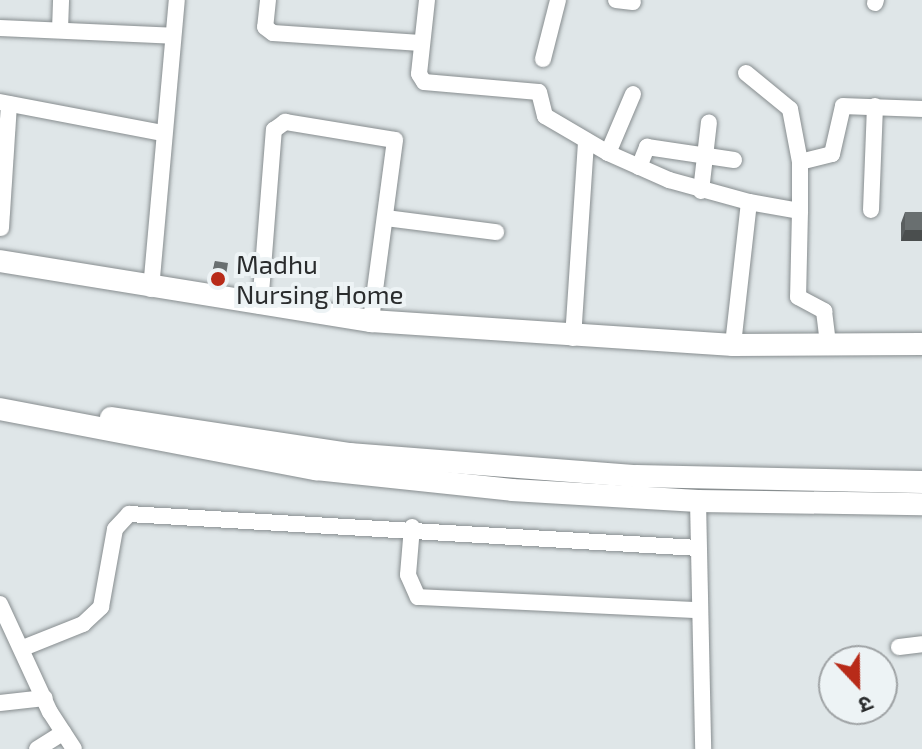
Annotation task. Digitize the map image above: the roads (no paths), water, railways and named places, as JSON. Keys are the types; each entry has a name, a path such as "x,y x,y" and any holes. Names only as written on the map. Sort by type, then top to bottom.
{"main road":[{"path":"0,261 151,289 371,321 573,338 733,345 922,344"},
{"path":"0,396 82,414 349,454 636,476 922,482"},
{"path":"0,409 316,469 698,501 922,504"}],"street":[{"path":"60,30 61,0"},
{"path":"151,289 177,0"},
{"path":"268,0 265,27 273,33 421,43"},
{"path":"427,0 421,43 424,82 539,92 545,116 608,153 701,191 800,211"},
{"path":"543,59 558,0"},
{"path":"0,28 173,36"},
{"path":"746,73 790,109 800,162 798,297 824,311 828,344"},
{"path":"608,153 633,94"},
{"path":"1,228 5,103 163,133"},
{"path":"800,162 832,154 843,106 922,109"},
{"path":"871,210 875,106"},
{"path":"701,191 709,122"},
{"path":"260,306 279,123 395,140 371,321"},
{"path":"573,338 586,140"},
{"path":"639,167 647,147 734,160"},
{"path":"733,345 749,202"},
{"path":"386,218 496,232"},
{"path":"698,501 697,610 703,749"},
{"path":"23,648 83,624 101,607 115,529 129,514 412,527 698,548"},
{"path":"412,527 408,575 418,597 697,610"},
{"path":"0,604 45,698 74,749"},
{"path":"899,647 922,644"},
{"path":"0,703 45,698"},
{"path":"37,749 63,733"}],"place":[{"name":"Madhu Nursing Home","path":"218,279"}]}
